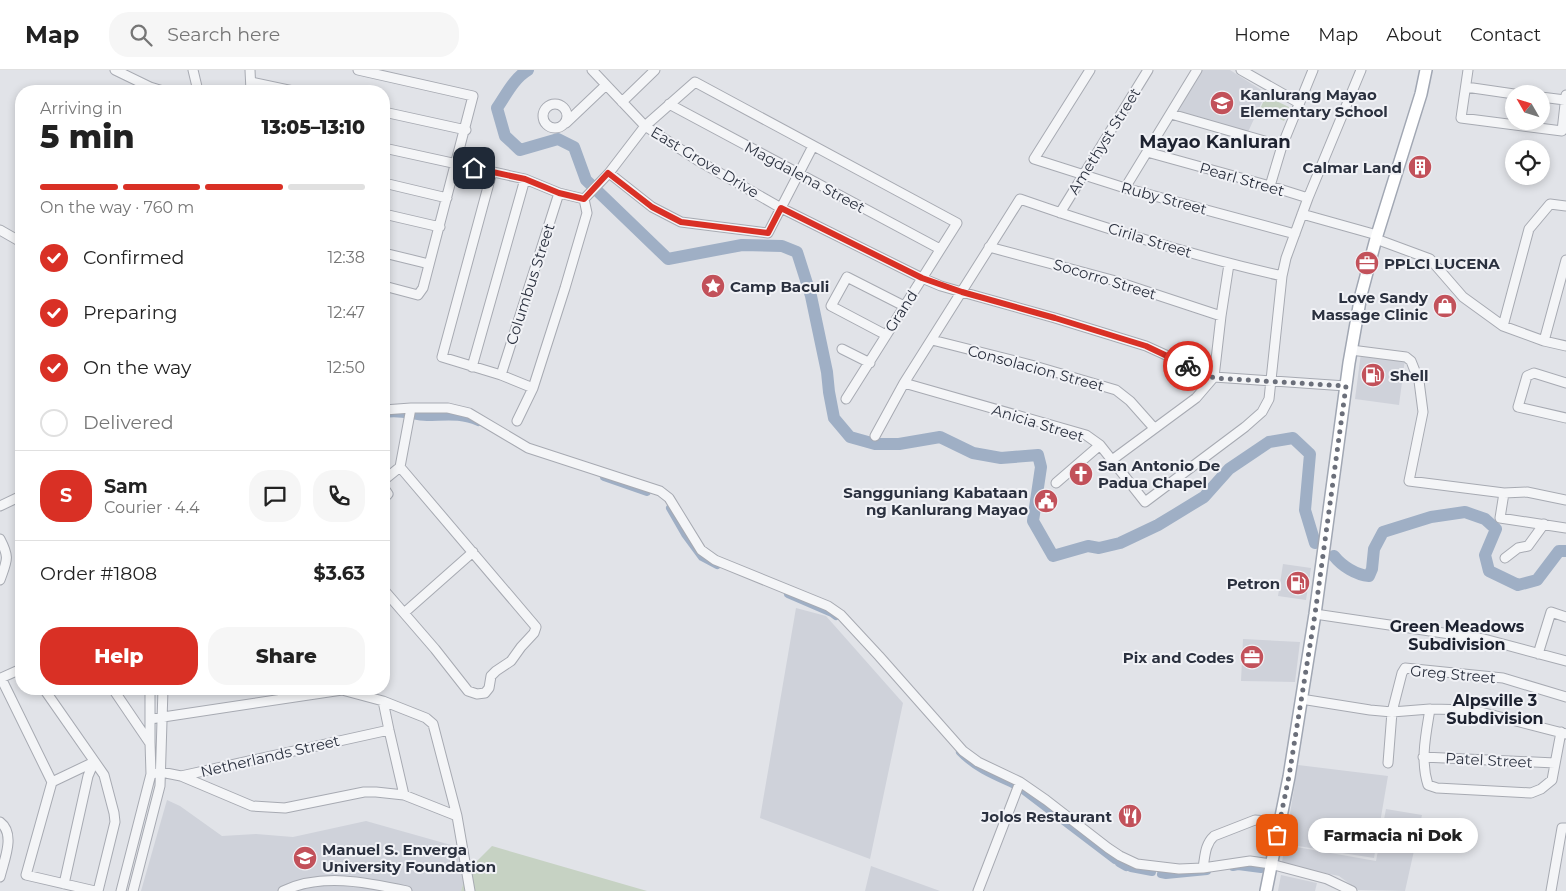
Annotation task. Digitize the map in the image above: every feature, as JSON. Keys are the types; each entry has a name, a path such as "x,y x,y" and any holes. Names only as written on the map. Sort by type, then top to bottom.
{"main road":[{"path":"1266,891 1289,776 1315,614 1351,350 1361,296 1376,237 1421,94 1426,70"}],"street":[{"path":"115,70 143,85"},
{"path":"192,70 196,85"},
{"path":"250,70 251,85"},
{"path":"358,70 473,96 466,130 423,288 418,295 390,288"},
{"name":"East Grove Drive","path":"592,70 645,126 697,160 781,208 922,278 941,286 1146,346 1214,378"},
{"path":"622,102 655,70"},
{"name":"Ruby Street","path":"1090,70 1034,159 1125,188 1295,234"},
{"name":"Amethyst Street","path":"1060,213 1148,70"},
{"path":"1125,188 1197,70"},
{"path":"1270,186 1282,146 1312,70"},
{"path":"1271,382 1282,276 1286,258 1308,198 1361,70"},
{"path":"1468,70 1461,118 1562,131 1566,95"},
{"path":"1244,71 1298,103"},
{"path":"584,199 608,173 645,126 694,82 813,146 768,233 681,222 652,207 608,173"},
{"path":"565,124 606,85"},
{"path":"1466,87 1505,93"},
{"path":"1550,98 1565,100"},
{"name":"Magdalena Street","path":"670,104 940,249"},
{"path":"390,113 466,130"},
{"path":"1171,114 1282,146"},
{"name":"Grand","path":"813,146 957,223 846,399"},
{"path":"390,149 525,179 559,193 584,199"},
{"name":"Pearl Street","path":"1147,152 1308,198"},
{"path":"492,172 442,357 501,374 533,388"},
{"path":"472,367 525,179"},
{"path":"390,185 447,198"},
{"name":"Columbus Street","path":"501,374 559,193"},
{"path":"517,421 533,388 587,213 584,199"},
{"name":"Cirila Street","path":"989,247 1020,199 1060,213 1230,264 1282,276"},
{"path":"1503,326 1529,230 1550,204 1566,206"},
{"path":"1302,214 1376,237 1430,259 1463,297 1503,326 1544,341 1566,346"},
{"path":"390,215 440,227"},
{"path":"0,230 15,239"},
{"path":"875,436 904,384 989,247"},
{"name":"Socorro Street","path":"989,247 1112,280 1221,316"},
{"path":"390,254 429,264"},
{"path":"1544,341 1566,260"},
{"path":"1112,460 1196,398 1214,378 1221,316 1230,264"},
{"path":"886,335 831,306 847,278 904,306"},
{"name":"Consolacion Street","path":"932,340 1116,390 1130,401 1154,428"},
{"path":"842,349 870,363"},
{"path":"1351,350 1406,357 1411,361 1418,381 1423,412 1409,481 1504,493 1528,492 1566,500"},
{"path":"1566,383 1534,373 1527,376 1518,407 1566,418"},
{"path":"1214,378 1346,386"},
{"name":"Anicia Street","path":"904,384 1086,435 1100,445 1145,502 1245,427 1262,412 1268,399 1271,382"},
{"path":"390,475 400,467 411,408"},
{"path":"390,410 448,408 469,413 528,448 660,491 669,498 701,550 715,560 828,606 841,615 963,751 978,762 1020,782 1120,856 1136,864 1179,869 1203,868 1250,861 1272,864 1327,879 1352,891"},
{"path":"1056,483 1100,445"},
{"path":"390,597 468,690 477,694 485,693 489,688 492,676 511,661 534,633 536,627 400,467"},
{"path":"1504,493 1500,518 1566,528"},
{"path":"0,506 15,499"},
{"path":"1505,558 1518,548 1528,546 1544,524"},
{"path":"0,538 6,550 7,560 0,580"},
{"path":"404,613 474,552"},
{"path":"1538,654 1551,612 1566,617"},
{"path":"1315,614 1484,639 1566,661"},
{"name":"Greg Street","path":"1388,763 1392,712 1405,668 1503,678 1566,697"},
{"path":"15,672 1,678 52,782 26,875 94,891"},
{"path":"48,695 104,776 114,814 115,822 98,891"},
{"path":"117,695 150,742"},
{"path":"121,891 151,774 150,695"},
{"path":"133,891 160,786 163,695"},
{"path":"150,719 309,695"},
{"path":"361,695 384,701 426,718 433,724 457,816 470,891"},
{"path":"1301,699 1392,712 1430,709 1473,710 1564,733 1552,780 1531,794 1437,788 1428,785 1423,757 1430,709"},
{"path":"384,701 404,794"},
{"name":"Netherlands Street","path":"151,774 161,772 181,776 389,730"},
{"name":"Patel Street","path":"1423,757 1555,764"},
{"path":"52,782 94,762"},
{"path":"64,884 88,776 94,762"},
{"path":"181,776 252,806 285,808 364,792 376,792 404,794 457,816"},
{"path":"978,891 1020,782"},
{"path":"1203,868 1207,848 1214,836 1255,820 1279,822"},
{"path":"0,822 7,829 9,837 0,877"},
{"path":"1551,891 1562,828 1566,828"},
{"path":"283,891 296,885 315,881 343,880 407,891"}],"shaded area":[{"name":"Kanlurang Mayao Elementary School","path":"1201,70 1230,70 1266,93 1248,132 1176,113"},
{"path":"1361,353 1405,359 1399,405 1355,399"},
{"path":"1283,564 1311,568 1306,600 1278,596"},
{"path":"796,608 826,616 903,703 870,859 760,818"},
{"path":"1243,639 1300,642 1295,682 1241,681"},
{"path":"1298,765 1388,776 1374,858 1285,844"},
{"name":"Manuel S. Enverga University Foundation","path":"167,800 180,806 222,836 256,834 293,837 366,821 451,845 467,871 461,891 141,891"},
{"path":"1386,809 1422,815 1405,891 1358,890 1339,876 1295,867 1282,862 1285,845 1376,861"},
{"path":"871,866 940,891 865,891"},
{"path":"1281,875 1317,883 1315,891 1278,891"}],"green space":[{"path":"1266,96 1291,108 1284,121 1260,109"},
{"path":"492,846 647,891 461,891 467,871"}],"waterway":[{"path":"528,70 514,82 497,108 505,136 520,150 558,139 574,147 586,180 668,259 742,245 782,246 797,252 811,296 827,372 834,418 850,437 875,444 899,444 940,437 973,453 1001,458 1038,455 1041,467 1033,521 1053,556 1088,546 1099,548 1120,543 1158,525 1204,497 1229,469 1269,442 1293,438 1310,454 1305,510 1315,543"},
{"path":"390,414 427,417 459,417 478,422"},
{"path":"604,477 647,492"},
{"path":"670,508 685,534 702,557 717,565"},
{"path":"1334,556 1350,569 1359,574 1369,576 1372,569 1374,549 1383,532 1431,517 1465,512 1485,519 1496,529 1485,555 1489,571 1518,585 1537,580 1559,551 1566,551"},
{"path":"788,594 836,616"},
{"path":"960,752 979,767 1015,785"},
{"path":"1023,790 1115,860"},
{"path":"1119,863 1126,867"},
{"path":"1233,867 1261,869"},
{"path":"1131,868 1152,872"},
{"path":"1161,874 1207,871"}],"way so far":[{"path":"1188,366 1214,378 1346,386 1315,614 1289,776 1277,835"}],"place":[{"name":"Kanlurang Mayao Elementary School","path":"1222,103"},
{"name":"Calmar Land","path":"1420,167"},
{"name":"PPLCI LUCENA","path":"1367,263"},
{"name":"Camp Baculi","path":"713,286"},
{"name":"Love Sandy Massage Clinic","path":"1445,306"},
{"name":"Shell","path":"1373,375"},
{"name":"San Antonio De Padua Chapel","path":"1081,474"},
{"name":"Sangguniang Kabataan ng Kanlurang Mayao","path":"1046,501"},
{"name":"Petron","path":"1298,583"},
{"name":"Pix and Codes","path":"1252,657"},
{"name":"Jolos Restaurant","path":"1130,816"},
{"name":"Farmacia ni Dok","path":"1277,835"},
{"name":"Manuel S. Enverga University Foundation","path":"305,858"}],"district":[{"name":"Mayao Kanluran","path":"1215,142"},
{"name":"Green Meadows Subdivision","path":"1457,635"},
{"name":"Alpsville 3 Subdivision","path":"1495,709"}],"route":[{"path":"474,168 525,179 559,193 584,199 608,173 652,207 681,222 768,233 781,208 941,286 1146,346 1188,366"}]}
